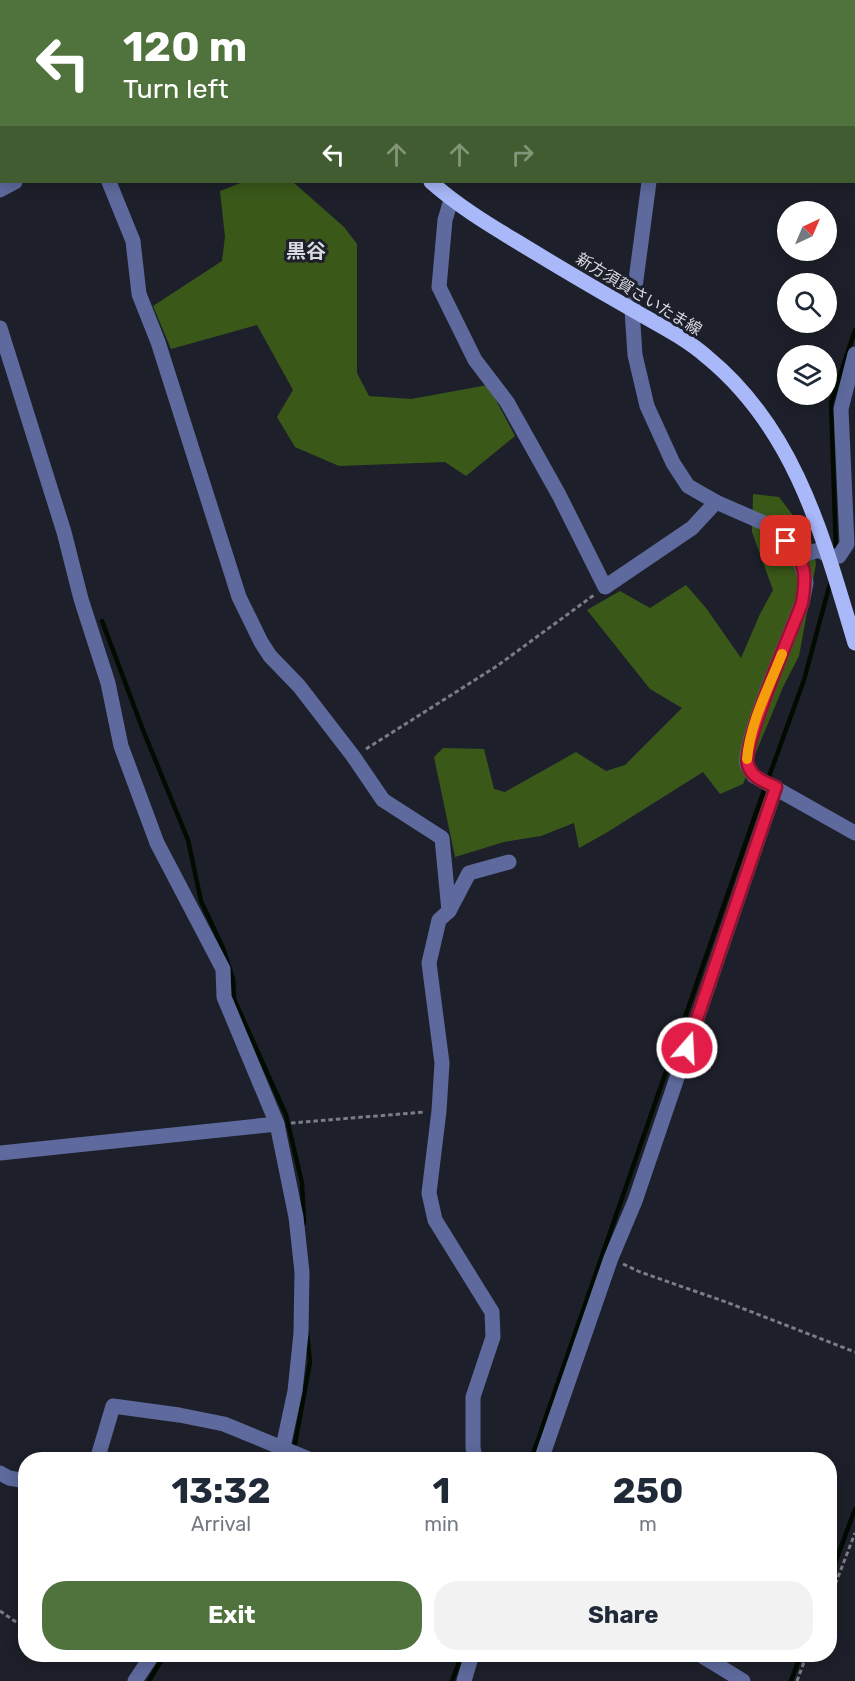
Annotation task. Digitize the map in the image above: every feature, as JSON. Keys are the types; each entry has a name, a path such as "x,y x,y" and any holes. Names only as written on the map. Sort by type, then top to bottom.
{"main road":[{"name":"新方須賀さいたま線","path":"431,183 451,200 569,274 679,336 707,356 734,382 759,410 779,439 800,478 829,556 855,643"}],"street":[{"path":"109,183 133,241 140,294 158,342 239,597 270,656 299,686 353,756 383,800 442,838 449,911"},
{"path":"649,183 632,310 635,355 647,406 673,463 688,486 716,502 773,527 799,556 806,584 802,603 758,717 748,748 747,764 754,776 855,832"},
{"path":"451,200 445,220 439,286 476,360 507,402 559,495 605,587 692,528 716,502"},
{"path":"0,328 64,532 81,599 108,683 121,746 157,843 223,969 224,997 277,1125 296,1217 302,1272 299,1356 295,1391 279,1452"},
{"path":"799,556 819,550 829,556 839,556 847,544 841,409 855,354"},
{"path":"544,1452 611,1258 634,1201 776,787"},
{"path":"475,1452 473,1397 492,1337 492,1312 435,1220 429,1193 442,1063 429,963 439,920 449,911 469,873 509,862"},
{"path":"0,1153 277,1125"},
{"path":"99,1452 113,1406 180,1415 224,1424 277,1452"},
{"path":"0,1473 18,1480"},
{"path":"135,1681 148,1662"},
{"path":"464,1681 470,1662"},
{"path":"712,1662 743,1681"}],"path":[{"path":"353,756 452,697 605,587"},
{"path":"277,1125 439,1111"},
{"path":"611,1258 640,1272 726,1302 855,1352"},
{"path":"837,1580 855,1533"},
{"path":"0,1611 18,1623"},
{"path":"797,1681 804,1662"}],"green space":[{"path":"240,183 294,183 344,227 357,244 357,373 369,396 411,399 488,385 515,436 466,476 445,462 339,466 295,447 277,417 293,390 257,325 171,349 153,306 222,261 225,237 220,191"},
{"path":"753,494 779,497 811,539 816,564 799,656 783,687 743,784 720,794 703,772 579,848 574,823 541,836 504,842 455,857 434,757 443,748 484,749 494,789 505,792 576,752 606,771 625,765 682,708 650,689 587,610 620,591 650,608 686,585 706,608 741,658 773,590 752,532"}],"waterway":[{"path":"836,552 831,403 855,330"},
{"path":"534,1452 804,680 831,580"},
{"path":"102,621 188,840 201,901 223,948 233,979 234,999 286,1115 302,1183 304,1223"},
{"path":"290,1452 295,1444 310,1362 307,1333"},
{"path":"837,1558 855,1509"},
{"path":"149,1681 160,1662"},
{"path":"452,1681 459,1662"},
{"path":"791,1681 798,1662"}],"slow traffic":[{"path":"747,759 748,748 758,717 782,654"}],"district":[{"name":"黒谷","path":"306,251"}],"route":[{"path":"687,1048 776,787 754,776 747,764 748,748 758,717 802,603 806,584 805,572 799,556 786,541"}]}
